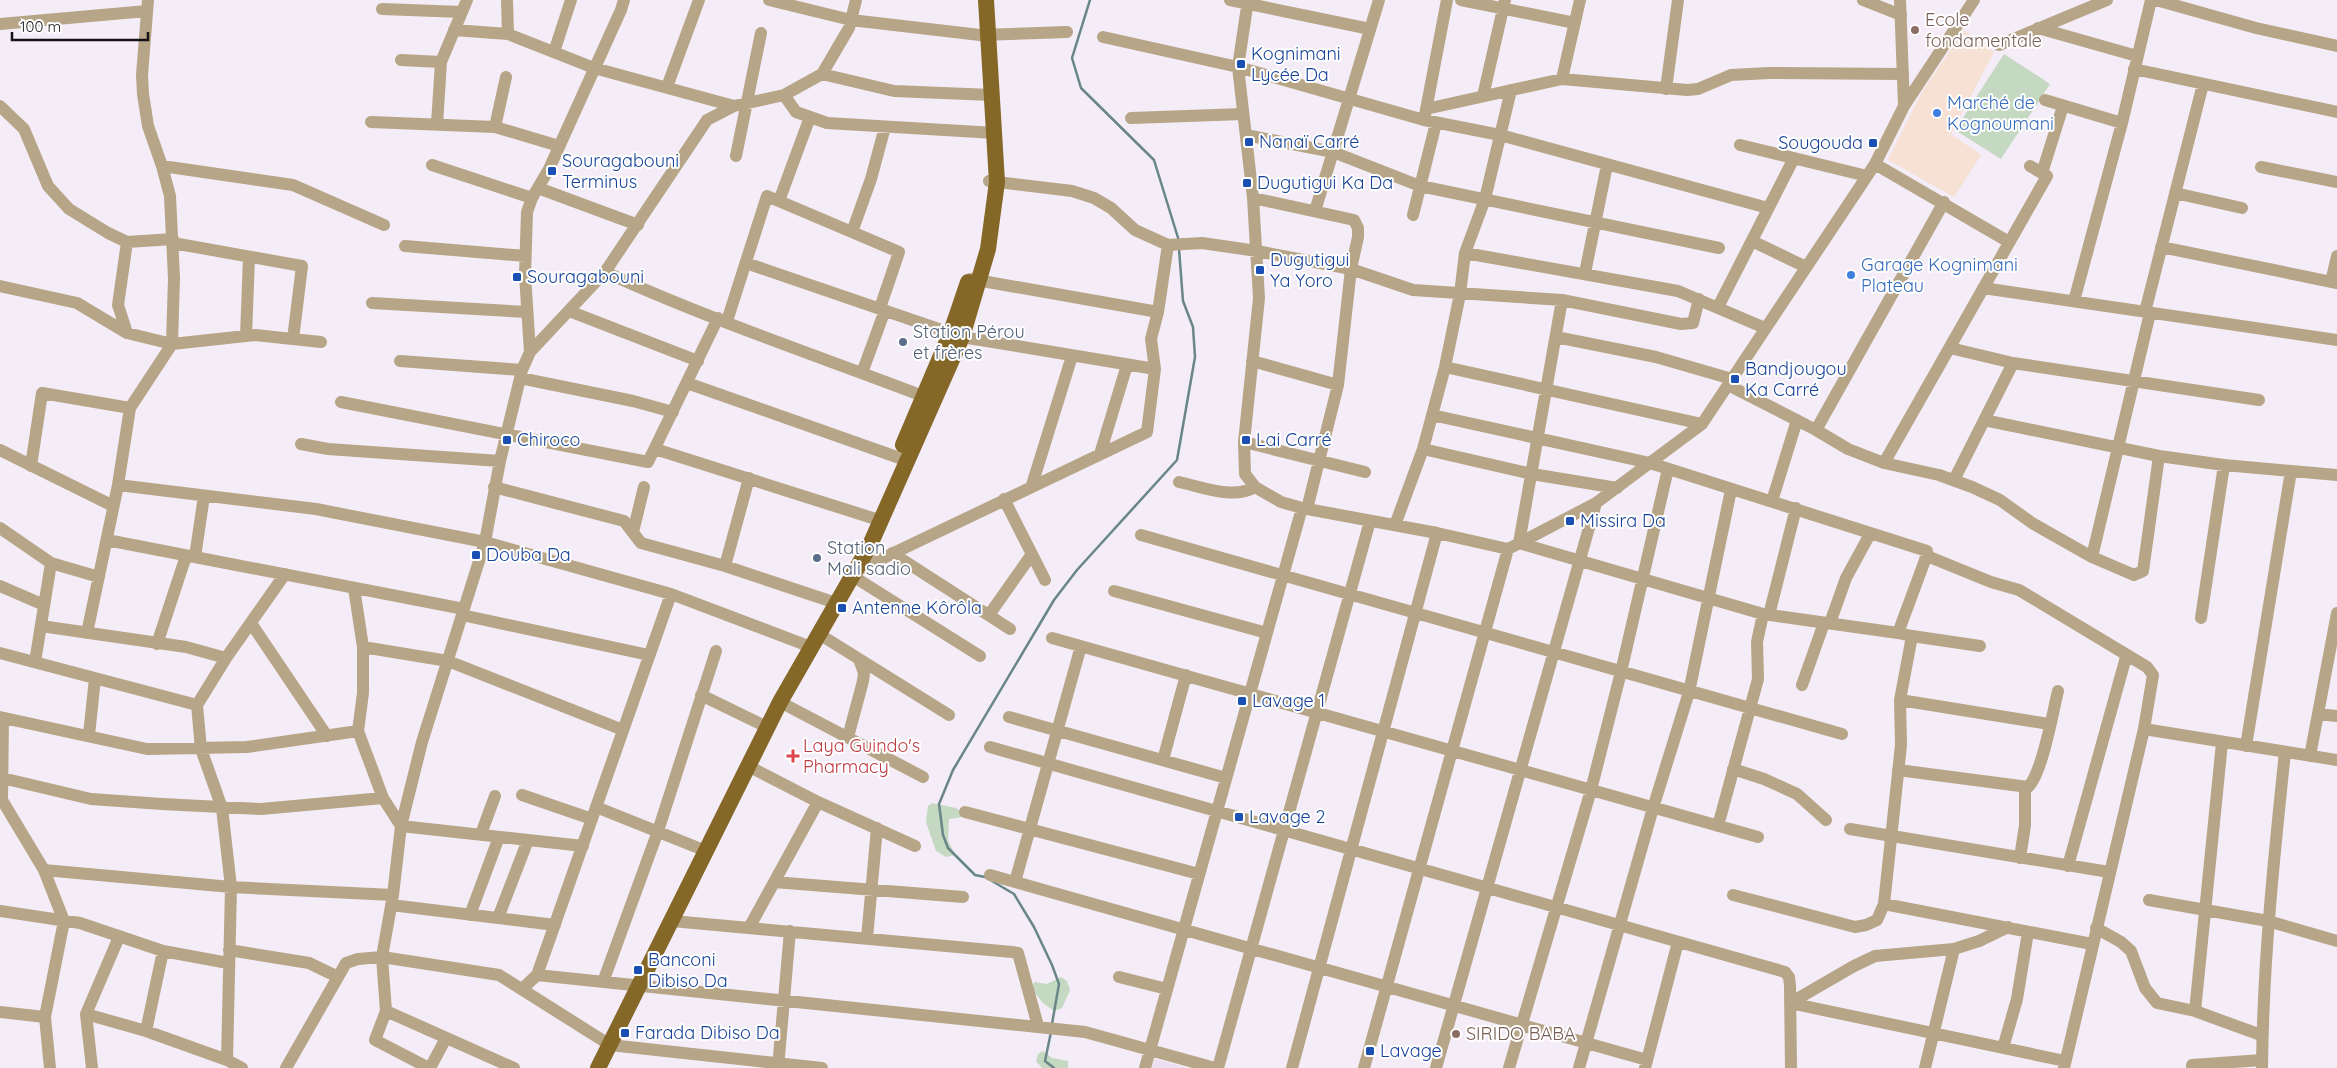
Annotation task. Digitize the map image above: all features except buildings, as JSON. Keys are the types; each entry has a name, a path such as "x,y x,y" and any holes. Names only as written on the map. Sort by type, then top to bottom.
{"main road":[{"path":"598,1068 767,727 853,574 956,334 975,280 978,250 993,181 984,34 978,0"},
{"path":"984,34 986,0"},
{"path":"902,460 923,396 956,334"}],"street":[{"path":"507,0 508,34"},
{"path":"554,52 571,0"},
{"path":"530,352 525,256 527,212 559,146 624,0"},
{"path":"667,87 699,0"},
{"path":"769,0 851,20 984,34 1067,32"},
{"path":"446,1038 429,1068 375,1040 386,1011 382,958 402,826 422,742 485,542 494,487 521,374 530,352 605,272 707,120 734,106 784,95 822,74 849,28 856,0"},
{"path":"1230,0 1370,29"},
{"path":"1315,212 1379,0"},
{"path":"1413,215 1420,186 1447,0"},
{"path":"1461,0 1504,4 1575,23"},
{"path":"1562,79 1580,0"},
{"path":"1666,89 1678,0"},
{"path":"1862,0 1901,15"},
{"path":"1900,0 1904,106"},
{"path":"1514,546 1596,503 1702,424 1875,164 1904,106 1974,0"},
{"path":"1998,44 2107,0"},
{"path":"2074,301 2122,123 2152,0"},
{"path":"2156,0 2256,28 2337,46"},
{"path":"1248,3 1238,67 1253,198 1259,298 1244,442 1245,474 1255,487 1281,502 1304,509 1514,546 1580,561 1766,615 1980,646"},
{"path":"1483,96 1504,4"},
{"path":"0,24 148,6 143,94 148,126 170,196 173,241 172,344 130,408 118,485 87,633"},
{"path":"382,9 464,6 441,62 436,124"},
{"path":"2038,28 2137,56"},
{"path":"454,30 508,34 594,68 734,106"},
{"path":"736,156 761,33"},
{"path":"1103,37 1238,67 1349,100 1429,117 1500,135 1768,208"},
{"path":"401,60 441,62"},
{"path":"2134,69 2337,112"},
{"path":"1429,117 1483,96 1562,79 1666,89 1698,89 1730,75 1769,73 1903,74"},
{"path":"822,74 894,91 988,94"},
{"path":"495,127 506,77"},
{"path":"2092,557 2134,381 2161,247 2202,84"},
{"path":"1395,525 1423,449 1445,367 1466,254 1485,199 1511,90"},
{"path":"784,95 796,112 826,123 991,133"},
{"path":"2045,100 2122,123"},
{"path":"0,106 24,128 48,186 69,209 108,233 127,242 173,241 302,266 293,339"},
{"path":"2042,173 2064,106"},
{"path":"1131,118 1243,114"},
{"path":"779,202 810,117"},
{"path":"371,122 495,127 559,146"},
{"path":"852,232 872,179 885,127"},
{"path":"1246,135 1333,152 1420,186 1719,248"},
{"path":"1740,145 1866,176"},
{"path":"1718,307 1794,158"},
{"path":"1875,164 1944,202 2009,242"},
{"path":"432,165 535,193 638,225"},
{"path":"1585,273 1607,165"},
{"path":"162,166 293,185 384,225"},
{"path":"1884,463 2047,176 2030,166"},
{"path":"2261,167 2337,182"},
{"path":"993,181 1072,191 1094,198 1111,208 1135,230 1168,245 1202,243 1257,251 1351,269 1413,290 1562,300 1654,320 1690,324 1693,323 1699,299"},
{"path":"2175,193 2242,208"},
{"path":"341,402 648,462 698,360 723,320 746,262 767,196 899,252 862,373"},
{"path":"1145,1068 1283,576 1319,461 1338,385 1351,269 1358,238 1354,220 1253,198"},
{"path":"1816,430 1944,202"},
{"path":"1752,241 1806,267"},
{"path":"127,242 118,305 127,333"},
{"path":"853,574 1032,485 1147,432 1155,369 1151,339 1158,312 1168,245"},
{"path":"405,246 525,256"},
{"path":"2161,247 2334,282 2337,256"},
{"path":"1466,254 1585,273 1678,291 1765,328"},
{"path":"246,336 249,257"},
{"path":"746,262 956,334 1072,356 1155,369"},
{"path":"605,272 669,301 923,396"},
{"path":"975,280 1158,312"},
{"path":"0,286 77,303 127,333 172,344 255,335 321,342"},
{"path":"1983,288 2337,340"},
{"path":"1364,1068 1453,752 1484,632 1514,546 1532,474 1562,300"},
{"path":"372,303 527,312"},
{"path":"569,311 698,360"},
{"path":"1556,337 1656,357 1730,382 1848,449 1884,463 1954,480 2000,500 2032,523 2092,557 2134,575 2143,571 2159,456"},
{"path":"1950,348 2013,362 2259,400"},
{"path":"1032,485 1072,356"},
{"path":"400,361 521,374 673,412"},
{"path":"1252,361 1338,385"},
{"path":"1954,480 2013,362"},
{"path":"1100,454 1127,364"},
{"path":"1445,367 1702,424"},
{"path":"687,382 902,460"},
{"path":"31,466 42,393 130,408"},
{"path":"1432,415 1650,463 1731,490 1796,508 1870,534 1924,548 1927,556 1898,633"},
{"path":"1772,501 1797,420"},
{"path":"1984,420 2159,456 2224,465 2337,475"},
{"path":"1244,442 1365,472"},
{"path":"302,444 328,449 500,461"},
{"path":"655,448 877,520"},
{"path":"1423,449 1532,474 1617,488"},
{"path":"0,450 113,506"},
{"path":"2201,618 2224,465"},
{"path":"1509,1068 1591,790 1621,672 1668,469"},
{"path":"2246,746 2292,471"},
{"path":"725,566 748,478"},
{"path":"1179,482 1236,494 1246,492 1255,487"},
{"path":"118,485 316,509 485,542 671,594 815,640 860,659 949,715"},
{"path":"494,487 624,521 642,543 725,566 836,603"},
{"path":"633,532 644,487"},
{"path":"1579,1068 1653,808 1689,692 1731,490"},
{"path":"157,644 191,556 204,496"},
{"path":"1004,499 1046,580"},
{"path":"1436,1068 1596,503"},
{"path":"1718,826 1758,679 1757,642 1796,508"},
{"path":"537,975 1085,1032 1216,1068 1370,521"},
{"path":"0,528 51,563 99,577"},
{"path":"1292,1068 1437,533"},
{"path":"1802,685 1846,578 1870,534"},
{"path":"1141,536 1842,734"},
{"path":"107,540 354,588 649,655"},
{"path":"892,554 1010,629"},
{"path":"989,616 1032,554"},
{"path":"1790,1003 2003,1048 2065,1065 2144,729 2152,675 2147,667 2126,657 2019,590 1991,582 1927,556"},
{"path":"35,662 51,563"},
{"path":"227,1060 231,887 222,808 201,749 197,705 226,658 285,574"},
{"path":"853,574 980,656"},
{"path":"0,586 44,604"},
{"path":"354,588 363,647 362,693 358,731 383,798 402,826"},
{"path":"1114,591 1267,633"},
{"path":"522,990 537,975 671,594"},
{"path":"2310,756 2334,645 2337,613"},
{"path":"250,623 327,736"},
{"path":"40,626 186,647 226,658"},
{"path":"1733,895 1855,927 1877,920 1884,904 1901,745 1900,700 1912,636"},
{"path":"1052,638 1758,837"},
{"path":"1015,882 1081,646"},
{"path":"363,647 448,661 623,730"},
{"path":"603,982 658,831 716,651"},
{"path":"0,653 197,705"},
{"path":"2068,866 2126,657"},
{"path":"848,737 863,681 864,673 860,659"},
{"path":"1163,760 1186,676"},
{"path":"89,735 95,678"},
{"path":"1898,770 2025,788 2034,781 2058,691"},
{"path":"701,695 767,727"},
{"path":"1900,700 2049,724"},
{"path":"780,702 924,777"},
{"path":"2318,714 2337,716"},
{"path":"1009,717 1226,778"},
{"path":"50,1068 45,1017 64,921 44,870 2,800 2,718 89,735 147,749 247,747 358,731"},
{"path":"2144,729 2337,760"},
{"path":"2196,1011 2222,742"},
{"path":"990,747 1785,972 1789,977 1791,1068"},
{"path":"2192,1068 2192,1065 2262,1064 2261,1036 2268,921 2285,752"},
{"path":"748,766 818,802 915,846"},
{"path":"1733,769 1764,779 1797,794 1826,820"},
{"path":"2,778 91,799 222,808 261,809 383,798"},
{"path":"2020,858 2025,825 2025,788"},
{"path":"522,795 592,820"},
{"path":"481,834 495,796"},
{"path":"749,928 818,802"},
{"path":"596,807 706,851"},
{"path":"965,812 1199,874"},
{"path":"402,826 582,846"},
{"path":"867,938 877,828"},
{"path":"1850,829 2109,872"},
{"path":"470,915 499,836"},
{"path":"498,918 528,840"},
{"path":"44,870 392,900 470,915 555,925"},
{"path":"990,875 1586,1043 1646,1064 1678,942"},
{"path":"774,882 962,897"},
{"path":"2149,900 2268,921 2337,941"},
{"path":"1884,904 2092,944"},
{"path":"0,911 80,923 163,951 228,963"},
{"path":"672,920 1018,953 1038,1026"},
{"path":"1790,1003 1875,956 1954,949 1979,941 2008,927"},
{"path":"2096,928 2121,942 2132,951 2145,988 2158,1003 2196,1011 2261,1036"},
{"path":"778,1066 790,931"},
{"path":"2003,1048 2017,999 2028,932"},
{"path":"92,1068 86,1014 119,937"},
{"path":"1925,1068 1954,949"},
{"path":"229,950 309,963 338,977"},
{"path":"146,1031 163,951"},
{"path":"286,1068 346,963 358,959 382,958 499,975 610,1045 778,1066 822,1068"},
{"path":"1119,977 1167,989"},
{"path":"386,1011 506,1066"},
{"path":"0,1012 45,1017"},
{"path":"86,1014 146,1031 227,1060 242,1068"}],"shaded area":[{"name":"Marché de Kognoumani","path":"1964,30 1994,52 1951,134 1981,155 1954,197 1888,160 1922,92"},
{"path":"1155,1059 1187,1068 1152,1068"}],"green space":[{"path":"2004,54 2050,84 2001,159 1955,130"},
{"path":"932,803 956,808 962,812 962,817 949,819 948,840 955,855 946,857 936,851 926,822 928,806"},
{"path":"1061,977 1067,981 1070,990 1062,1008 1054,1011 1043,1003 1031,988 1035,982 1047,984"},
{"path":"1043,1051 1052,1058 1068,1061 1068,1068 1042,1068 1036,1061 1038,1054"}],"waterway":[{"path":"1090,0 1072,58 1081,88 1154,160 1179,241"},
{"path":"985,877 975,875 948,848 943,835 939,804 953,770 1054,600 1077,570 1177,460 1195,357 1193,327 1183,301 1179,249"},
{"path":"992,881 1014,894 1034,927 1052,965 1059,984 1052,1024"},
{"path":"1051,1032 1045,1061 1054,1068"}],"place":[{"name":"Ecole fondamentale","path":"1915,30"},
{"name":"Kognimani Lycée Da","path":"1241,64"},
{"name":"Marché de Kognoumani","path":"1937,113"},
{"name":"Nanaï Carré","path":"1249,142"},
{"name":"Sougouda","path":"1873,143"},
{"name":"Souragabouni Terminus","path":"552,171"},
{"name":"Dugutigui Ka Da","path":"1247,183"},
{"name":"Dugutigui Ya Yoro","path":"1260,270"},
{"name":"Garage Kognimani Plateau","path":"1851,275"},
{"name":"Souragabouni","path":"517,277"},
{"name":"Station Pérou et frères","path":"903,342"},
{"name":"Bandjougou Ka Carré","path":"1735,379"},
{"name":"Chiroco","path":"507,440"},
{"name":"Lai Carré","path":"1246,440"},
{"name":"Missira Da","path":"1570,521"},
{"name":"Douba Da","path":"476,555"},
{"name":"Station Mali sadio","path":"817,558"},
{"name":"Antenne Kôrôla","path":"842,608"},
{"name":"Lavage 1","path":"1242,701"},
{"name":"Laya Guindo's Pharmacy","path":"793,756"},
{"name":"Lavage 2","path":"1239,817"},
{"name":"Banconi Dibiso Da","path":"638,970"},
{"name":"Farada Dibiso Da","path":"625,1033"},
{"name":"SIRIDO BABA","path":"1456,1034"},
{"name":"Lavage","path":"1370,1051"}]}
